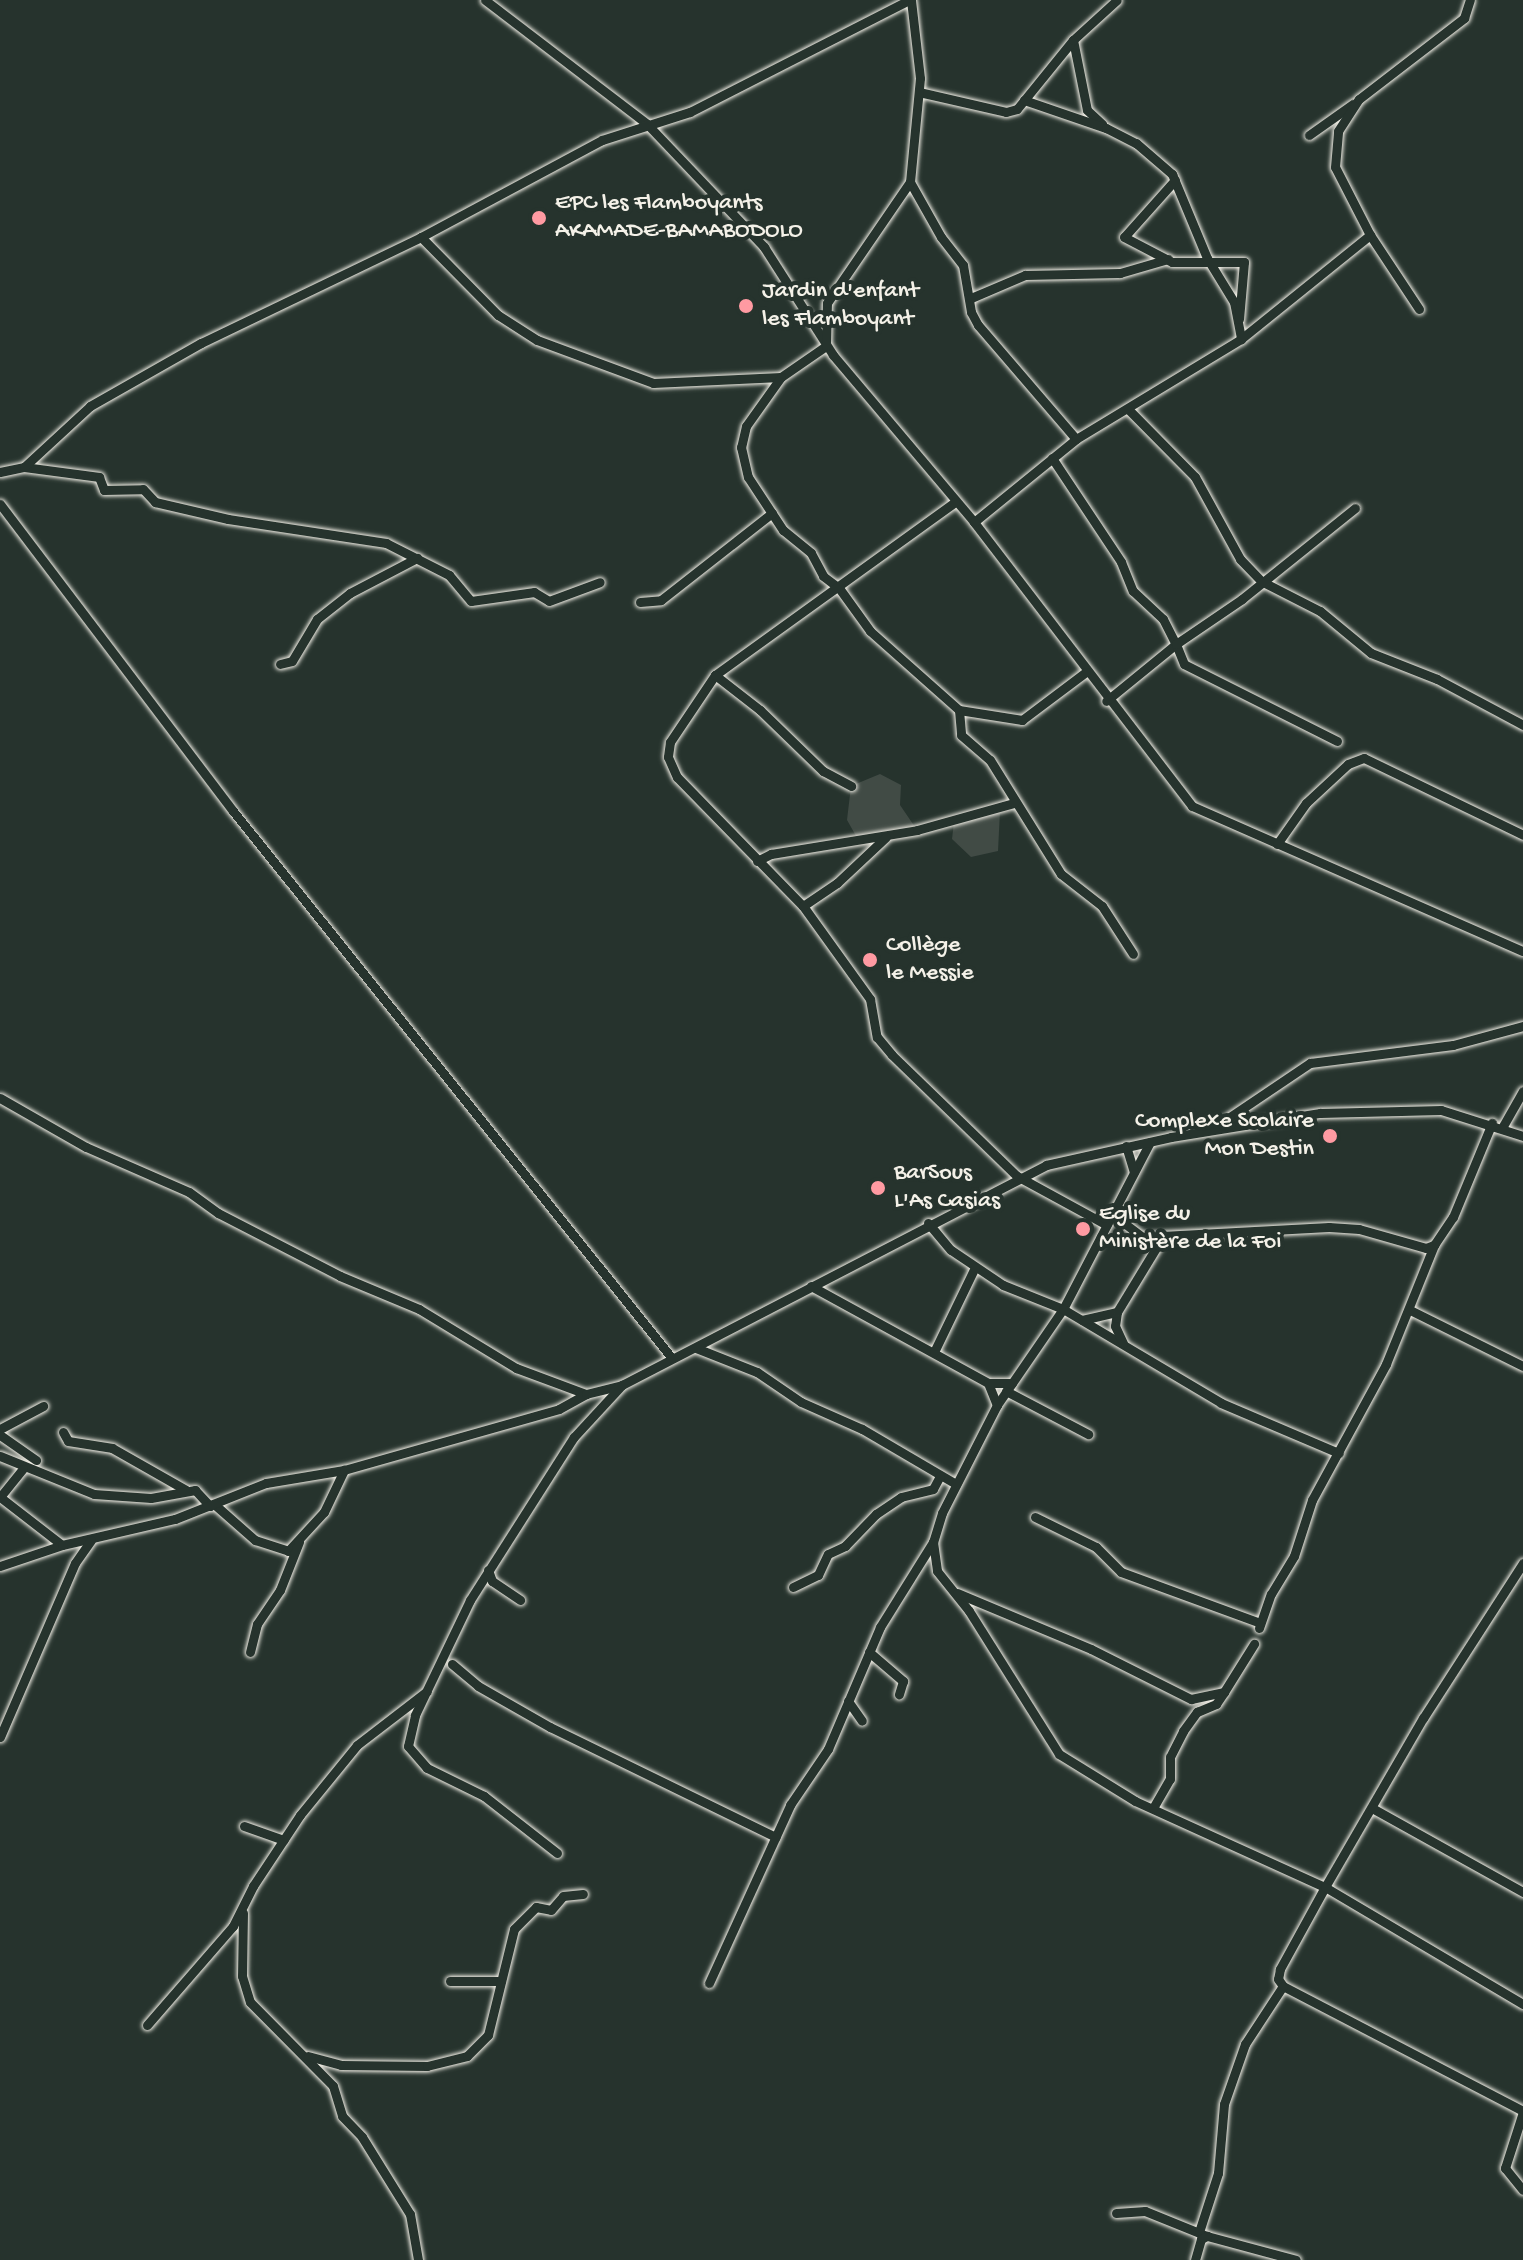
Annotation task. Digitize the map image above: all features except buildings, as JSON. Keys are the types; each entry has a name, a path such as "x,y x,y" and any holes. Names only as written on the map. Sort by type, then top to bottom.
{"street":[{"path":"485,0 647,124 764,247 826,346 974,522 1106,701 1192,806 1523,951"},
{"path":"24,467 90,406 201,343 421,237 602,140 690,112 910,0 919,44 919,92 910,182 827,303 826,346"},
{"path":"919,92 1006,112 1024,100 1073,40 1117,0"},
{"path":"1309,135 1464,18 1470,0"},
{"path":"1073,40 1087,110 1106,128"},
{"path":"1359,99 1338,131 1335,167 1370,235 1419,309"},
{"path":"1024,100 1106,128 1136,143 1175,180 1211,263 1234,302 1241,339"},
{"path":"1175,180 1124,237 1168,259 1244,262 1238,322"},
{"path":"910,182 941,237 963,265 971,312 998,353 1060,414 1076,439"},
{"path":"974,522 1076,439 1241,339 1370,235"},
{"path":"421,237 498,315 530,338 653,383 781,377"},
{"path":"971,298 1025,275 1120,273 1168,259"},
{"path":"826,346 781,377 746,426 741,447 748,477 783,530 811,553 823,576 839,588 870,631 959,710 1022,720 1086,672"},
{"path":"1128,409 1195,477 1240,559 1261,581 1320,611 1371,653 1437,679 1523,725"},
{"path":"1052,458 1121,562 1133,591 1163,619 1184,664 1337,741"},
{"path":"0,472 24,467 99,477 104,490 143,489 155,502 228,519 386,543 449,575 459,592 480,603 534,592 549,601 585,583 600,582"},
{"path":"955,502 715,675 670,742 668,757 677,777 803,906 870,999 877,1037 1017,1176 1107,1225"},
{"path":"0,504 233,811 671,1357"},
{"path":"1106,701 1355,508"},
{"path":"640,602 661,600 772,513"},
{"path":"280,664 292,661 309,628 350,593 417,558"},
{"path":"715,675 760,710 823,771 851,786"},
{"path":"959,710 961,735 990,760 1061,874 1102,906 1133,954"},
{"path":"1277,844 1306,803 1348,764 1364,758 1523,835"},
{"path":"757,861 771,854 886,837 1014,803"},
{"path":"803,906 837,883 886,837"},
{"path":"1210,1131 1310,1063 1441,1047 1523,1026"},
{"path":"1503,1126 1523,1091"},
{"path":"0,1098 86,1147 189,1192 218,1213 340,1276 419,1309 516,1368 586,1394"},
{"path":"0,1566 62,1545 91,1540 212,1505 266,1483 344,1470 559,1409 586,1394 622,1385 1017,1176 1126,1146 1320,1113 1415,1108 1466,1114 1523,1136"},
{"path":"1035,1517 1096,1547 1121,1572 1259,1626 1294,1556 1312,1500 1339,1453 1410,1310 1434,1245 1472,1179 1492,1123"},
{"path":"709,1983 776,1837 828,1749 869,1652 933,1542 956,1484 997,1405 1063,1309 1150,1142"},
{"path":"1126,1146 1134,1172"},
{"path":"1112,1214 1143,1237 1329,1227 1379,1234 1416,1248 1434,1245"},
{"path":"928,1223 975,1267 1003,1285 1063,1309 1221,1403 1339,1453"},
{"path":"1123,1343 1115,1326 1117,1312 1162,1238"},
{"path":"934,1352 975,1267"},
{"path":"811,1286 988,1383 1009,1387 1088,1434"},
{"path":"1410,1310 1523,1366"},
{"path":"1082,1320 1117,1312"},
{"path":"696,1348 757,1372 801,1402 862,1429 956,1484"},
{"path":"988,1383 997,1405"},
{"path":"557,1853 484,1796 427,1768 408,1746 427,1691 488,1570 574,1437 622,1385"},
{"path":"36,1460 0,1432 43,1406"},
{"path":"63,1432 68,1441 112,1448 186,1490 202,1493 255,1540 276,1550 288,1551 299,1542 324,1512 344,1470"},
{"path":"0,1456 23,1469 94,1494 151,1498 186,1490"},
{"path":"23,1469 0,1497 62,1545"},
{"path":"793,1587 818,1575 828,1554 845,1546 876,1514 901,1497 933,1489 940,1476"},
{"path":"0,1737 36,1645 75,1563 91,1540"},
{"path":"250,1652 257,1624 280,1590 299,1542"},
{"path":"933,1542 937,1571 957,1593 1059,1754 1153,1808 1325,1887 1523,2004"},
{"path":"1523,1563 1325,1887 1280,1969 1278,1979 1283,1986 1523,2111 1505,2168 1523,2190"},
{"path":"488,1570 492,1581 520,1600"},
{"path":"957,1593 1091,1649 1191,1699 1224,1692"},
{"path":"1153,1808 1170,1779 1170,1757 1183,1731 1197,1712 1216,1704 1254,1644"},
{"path":"869,1652 903,1681 899,1694"},
{"path":"452,1664 478,1686 550,1727 776,1837"},
{"path":"147,2025 192,1979 284,1840 357,1745 427,1691"},
{"path":"848,1701 862,1721"},
{"path":"1372,1808 1523,1892"},
{"path":"244,1826 284,1840"},
{"path":"301,2053 341,2065 427,2066 467,2056 488,2035 514,1929 525,1914 536,1907 551,1910 572,1893 583,1894"},
{"path":"243,1906 242,1976 250,2002 273,2031 301,2053 333,2086 342,2116 362,2137 410,2214 418,2260"},
{"path":"450,1981 501,1981"},
{"path":"1195,2260 1218,2173 1224,2104 1245,2044 1283,1986"},
{"path":"1116,2213 1145,2211 1203,2234 1296,2260"}],"shaded area":[{"path":"880,774 901,785 900,805 917,830 860,843 847,820 851,786"},
{"path":"1000,811 998,851 971,857 952,839 954,822"}],"place":[{"name":"EPC les Flamboyants AKAMADE-BAMABODOLO","path":"539,218"},
{"name":"Jardin d'enfant les Flamboyant","path":"746,306"},
{"name":"Collège le Messie","path":"870,960"},
{"name":"Complexe Scolaire Mon Destin","path":"1330,1136"},
{"name":"BarSous L'As Casias","path":"878,1188"},
{"name":"Eglise du Ministère de la Foi","path":"1083,1229"}]}
